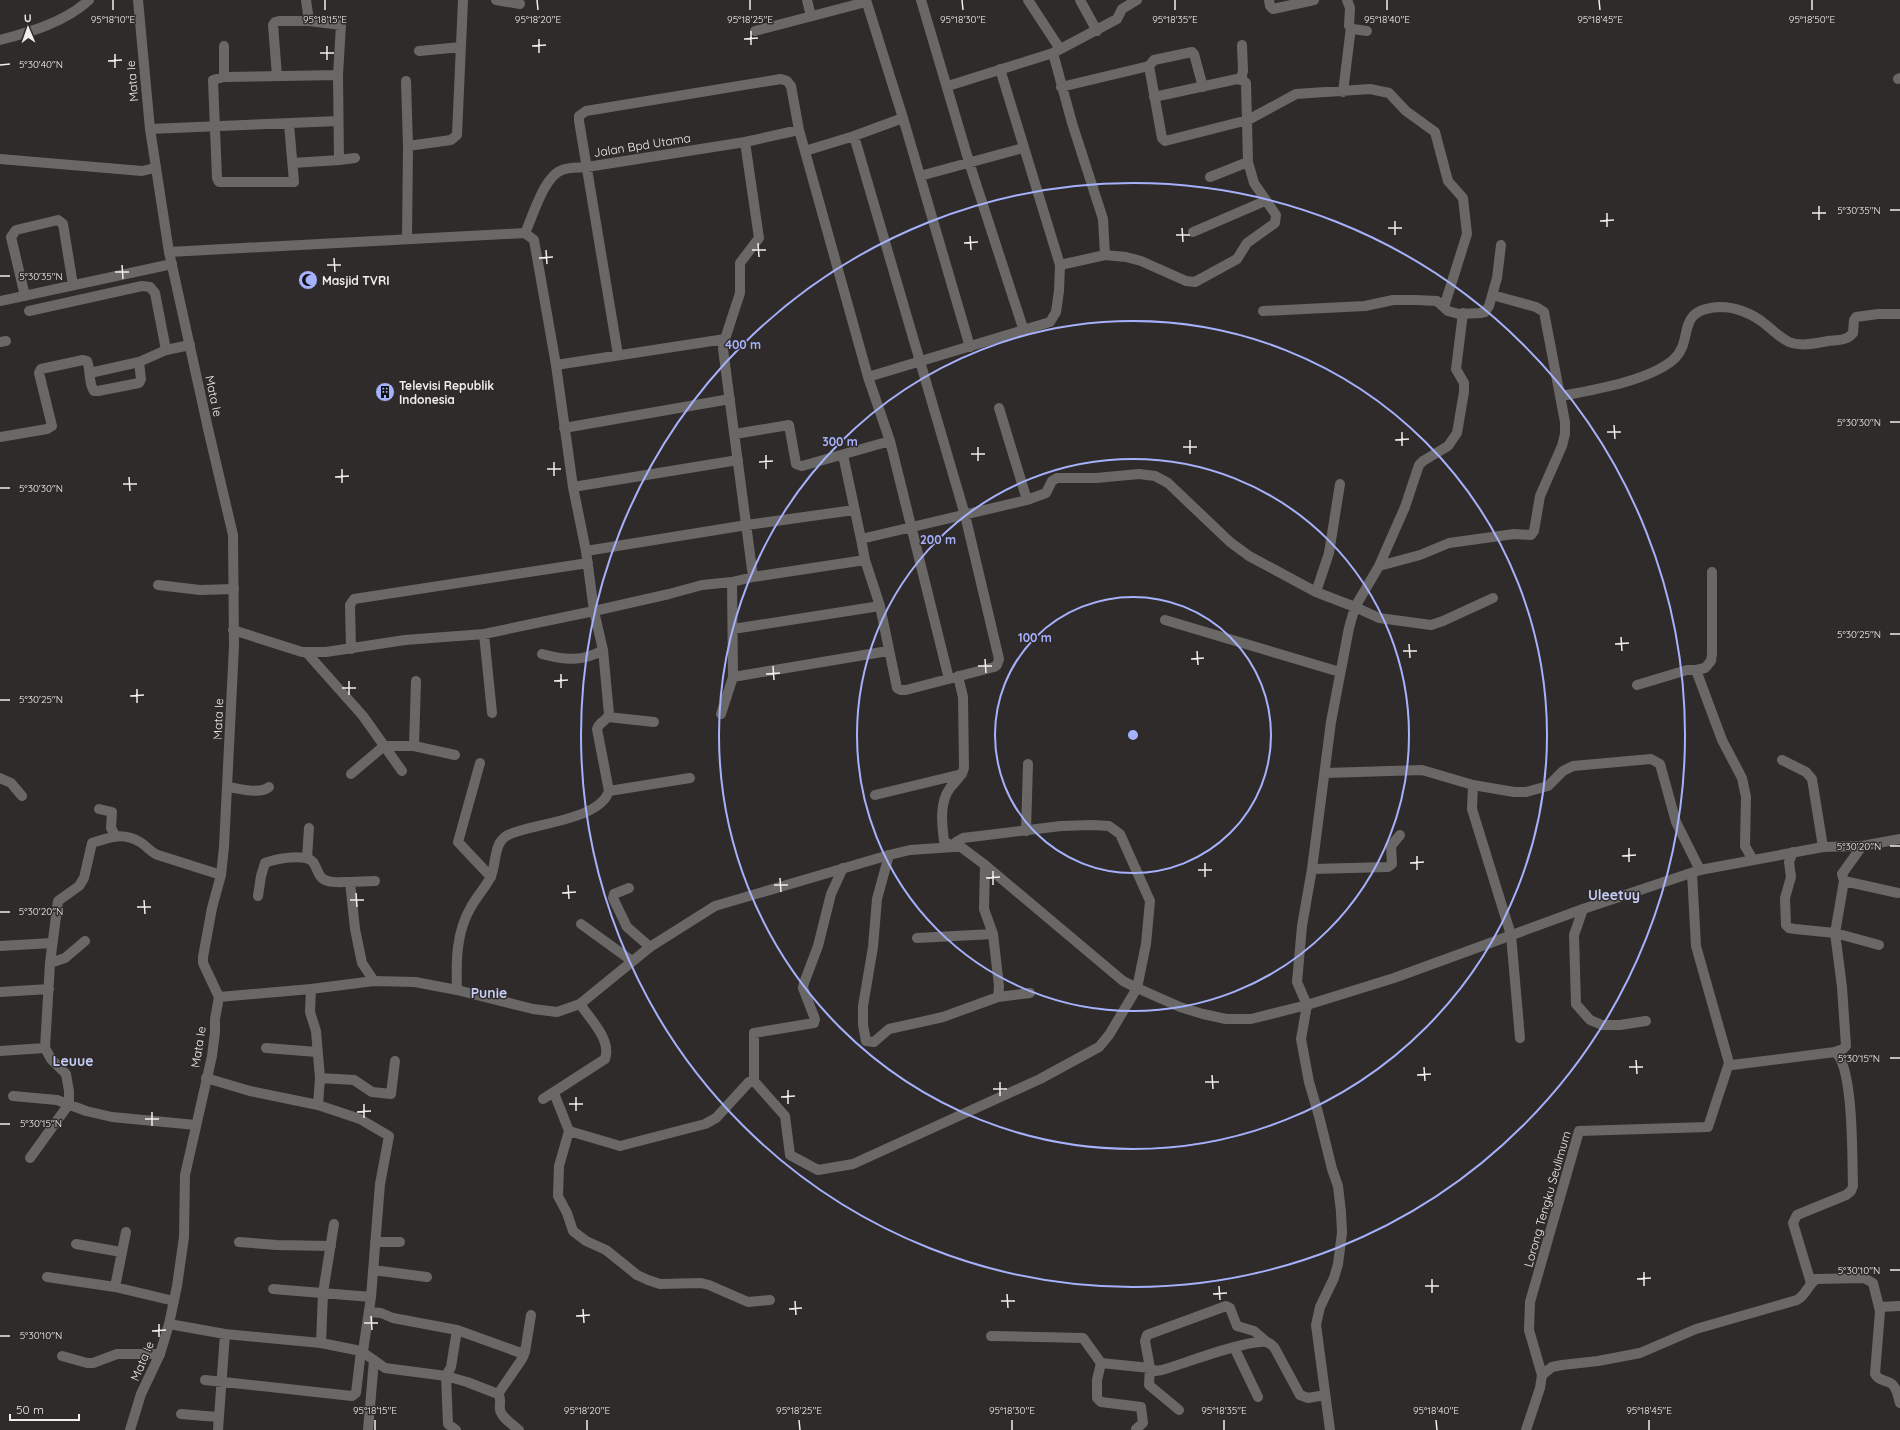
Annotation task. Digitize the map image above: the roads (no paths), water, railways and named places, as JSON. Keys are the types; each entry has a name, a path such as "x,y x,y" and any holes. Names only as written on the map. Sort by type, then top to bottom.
{"street":[{"path":"0,40 37,29 64,18 89,0"},
{"name":"Mata Ie","path":"130,1430 138,1403 160,1354 174,1301 183,1249 186,1175 212,1056 215,1032 215,1019 219,997 203,963 203,957 212,908 221,874 227,787 234,589 232,528 209,433 169,252 155,168 138,0"},
{"path":"306,0 309,21"},
{"path":"408,146 451,140 457,135 463,0"},
{"path":"496,0 520,4"},
{"path":"807,0 811,16"},
{"path":"921,0 948,86 969,162 1024,331"},
{"path":"1028,0 1056,51 1061,87 1103,219 1105,255"},
{"path":"1080,0 1097,31"},
{"path":"948,86 1056,51 1097,31 1117,19 1122,9 1137,0"},
{"path":"1269,0 1273,9 1314,0"},
{"path":"1343,92 1350,28 1350,8 1347,0"},
{"path":"755,31 866,1 903,118 970,347"},
{"path":"277,76 274,24 279,21 309,21 341,25 338,75 338,160"},
{"path":"1350,28 1367,31"},
{"path":"1241,79 1244,71 1242,45"},
{"path":"224,46 224,77"},
{"path":"419,51 461,47"},
{"path":"1061,87 1149,66 1154,60 1192,52 1194,54 1203,87"},
{"path":"1149,66 1162,138 1165,141 1248,120 1296,94 1370,89 1389,93 1406,111 1435,132 1448,181 1463,198 1467,234 1444,307"},
{"path":"868,377 1024,331 1050,322 1054,317 1059,291 1060,265 1000,70"},
{"path":"289,124 295,179 292,183 220,182 217,178 212,80 224,77 338,75"},
{"path":"618,355 578,119 582,113 586,111 781,79 787,81 791,86 799,130 868,377 890,441 954,677 963,697 965,764 962,774 946,795 942,812 944,841 957,847 985,865 1115,975 1137,988 1180,1007 1226,1019 1251,1019 1307,1005 1394,978 1582,909 1696,872 1823,847 1862,846 1900,839"},
{"path":"1154,97 1241,79"},
{"path":"1060,265 1105,255 1126,257 1141,261 1186,281 1195,282 1237,259 1247,244 1275,223 1276,215 1254,183 1248,162 1246,84 1241,79"},
{"path":"406,81 408,146 407,239"},
{"path":"805,151 854,136 903,118"},
{"path":"150,129 338,121"},
{"name":"Jalan Bpd Utama","path":"526,233 542,195 554,176 564,169 587,167 745,142 799,130"},
{"path":"844,455 865,560 880,606 888,651 898,688 901,690 994,668 998,662 965,516 854,136"},
{"path":"745,142 758,238 740,263 740,293 725,339 723,350 753,577"},
{"path":"920,176 1023,148"},
{"path":"293,163 355,158"},
{"path":"0,159 142,171 155,168"},
{"path":"1210,177 1248,162"},
{"path":"1193,232 1265,201"},
{"path":"25,296 11,237 16,230 37,224 58,220 63,224 73,285"},
{"path":"169,252 526,233 534,240 556,365 573,487 586,551 594,611 603,650 610,708 608,717 598,725 597,729 609,791 601,803 591,809 558,823 508,836 497,848 494,868 490,878 482,892 471,906 464,921 456,958 457,990"},
{"path":"1262,311 1365,306 1393,300 1434,300 1448,311 1463,314 1480,314 1485,312 1489,306 1497,278 1501,245"},
{"path":"0,301 172,264"},
{"path":"29,311 142,286 150,287 155,293 166,350"},
{"path":"1379,566 1420,555 1449,543 1514,534 1533,534 1540,496 1562,446 1566,422 1544,312 1536,307 1492,295"},
{"path":"1561,396 1646,375 1666,365 1674,359 1683,348 1689,321 1696,314 1707,309 1722,307 1740,310 1761,321 1784,340 1803,345 1846,339 1853,333 1854,320 1856,317 1878,314 1900,314"},
{"path":"1330,1430 1316,1321 1320,1307 1334,1278 1338,1264 1342,1233 1341,1212 1338,1186 1332,1169 1309,1082 1301,1038 1307,1005 1296,982 1302,926 1312,869 1340,672 1355,607 1379,566 1405,507 1419,465 1448,446 1457,433 1464,392 1464,382 1456,369 1463,314"},
{"path":"556,365 725,339"},
{"path":"90,372 139,362 166,350 190,345"},
{"path":"0,437 47,429 52,426 39,373 41,369 83,360 88,362 91,386 94,391 139,383 141,379 139,362"},
{"path":"564,428 730,399"},
{"path":"999,408 1027,500"},
{"path":"735,434 788,424 790,427 796,464 799,465 844,455 890,441"},
{"path":"573,487 738,460"},
{"path":"861,539 965,516 1027,500 1046,493 1052,481 1057,478 1096,478 1139,474 1155,476 1168,483 1240,550 1316,592 1379,618 1431,625 1493,598"},
{"path":"1316,592 1329,553 1340,484"},
{"path":"586,551 746,525 854,510"},
{"path":"233,637 307,653 351,649 404,640 484,634 594,611 702,585 732,582 753,577 865,560"},
{"path":"351,649 350,605 354,599 588,563"},
{"path":"1637,685 1687,670 1696,670 1708,665 1712,658 1712,572"},
{"path":"721,714 733,677 732,582"},
{"path":"158,584 200,590 234,589"},
{"path":"733,628 880,606"},
{"path":"1165,620 1340,672"},
{"path":"484,634 492,713"},
{"path":"542,654 576,660 590,657 603,650"},
{"path":"733,677 888,651"},
{"path":"307,653 363,716 402,771"},
{"path":"1696,670 1722,740 1742,778 1746,797 1745,846 1753,860"},
{"path":"414,746 416,680"},
{"path":"608,717 654,722"},
{"path":"351,774 384,746 414,746 455,755"},
{"path":"1325,773 1422,770 1473,785 1514,792 1526,792 1548,786 1564,771 1573,766 1653,759 1660,764 1676,822 1696,872 1696,946 1729,1063 1732,1064 1835,1052 1844,1049 1847,1042 1834,933 1844,881 1842,874 1862,846"},
{"path":"1782,760 1806,772 1812,779 1823,847"},
{"path":"480,763 458,842 490,878"},
{"path":"1026,831 1028,764"},
{"path":"875,795 962,774"},
{"path":"0,778 11,783 22,796"},
{"path":"609,791 690,778"},
{"path":"1473,785 1472,809 1511,935 1520,1038"},
{"path":"227,787 259,791 266,790 269,787"},
{"path":"99,809 112,812 111,828 115,835"},
{"path":"843,868 831,894 818,946 803,988 815,1019 814,1023 754,1033 754,1081 785,1116 790,1155 818,1170 853,1164 1040,1079 1099,1047 1109,1035 1137,988 1146,944 1150,901 1120,834 1109,826 1061,826 963,838 956,842 957,847"},
{"path":"307,858 308,828"},
{"path":"30,1158 69,1104 69,1091 66,1074 51,1058 45,1048 50,963 58,901 79,886 84,878 92,843 115,835 139,841 150,851 158,855 221,874"},
{"path":"1312,869 1388,867 1392,864 1392,846 1400,835"},
{"path":"219,997 374,982 415,982 457,990 545,1011 557,1012 580,1004 650,947 724,902 910,850 957,847"},
{"path":"1794,852 1789,862 1790,877 1784,898 1786,925 1789,928 1834,933 1879,945"},
{"path":"889,855 877,899 873,946 863,1006 863,1026 866,1041 874,1042 889,1029 943,1017 998,997 1030,993"},
{"path":"258,896 261,876 265,863 291,858 307,858 313,863 317,872 328,881 375,881"},
{"path":"985,865 984,909 993,934 999,986 998,997"},
{"path":"1844,881 1898,893"},
{"path":"350,882 355,929 362,963 374,982"},
{"path":"629,888 614,894 613,898 627,927 650,947"},
{"path":"1582,909 1574,935 1576,1004 1590,1020 1602,1025 1620,1025 1646,1021"},
{"path":"581,924 632,961"},
{"path":"917,938 993,934"},
{"path":"50,963 65,958 85,941"},
{"path":"0,946 52,943"},
{"path":"0,992 49,989"},
{"path":"311,989 310,1012 316,1031 316,1052 320,1078 318,1105"},
{"path":"543,1099 605,1060 607,1047 601,1035 580,1004"},
{"path":"0,1051 45,1048"},
{"path":"266,1048 316,1052"},
{"path":"1811,1284 1793,1220 1796,1215 1846,1195 1851,1191 1852,1186 1848,1084 1841,1058 1835,1052"},
{"path":"320,1078 354,1080 372,1092 391,1094 395,1061"},
{"name":"Lorong Tengku Seulimum","path":"1542,1375 1529,1330 1530,1302 1579,1131 1708,1128 1729,1063"},
{"path":"205,1380 352,1396 356,1393 366,1354 374,1312 371,1297 380,1184 389,1136 360,1119 318,1105 250,1091 206,1078"},
{"path":"569,1131 620,1146 696,1128 716,1118 749,1082 754,1081"},
{"path":"554,1092 569,1131 558,1166 558,1196 567,1213 573,1231 586,1241 606,1250 637,1275 648,1280 660,1284 701,1283 748,1302 770,1300"},
{"path":"14,1096 49,1098 69,1104 86,1112 112,1117 196,1125"},
{"path":"320,1343 323,1294 334,1224"},
{"path":"115,1287 126,1232"},
{"path":"239,1242 277,1245 331,1246"},
{"path":"376,1242 400,1242"},
{"path":"76,1244 121,1252"},
{"path":"374,1270 427,1277"},
{"path":"47,1277 115,1287 174,1301"},
{"path":"1526,1430 1540,1388 1542,1375 1552,1367 1598,1361 1640,1353 1696,1329 1797,1300 1803,1296 1816,1279 1867,1279 1874,1286 1879,1307 1880,1332 1875,1374 1878,1378 1891,1383 1894,1386 1900,1403"},
{"path":"273,1289 371,1297"},
{"path":"1179,1410 1150,1388 1150,1368 1145,1341 1147,1335 1226,1306 1230,1308 1237,1326 1254,1331 1274,1347 1300,1394 1308,1398 1325,1395"},
{"path":"1879,1307 1900,1306"},
{"path":"374,1312 393,1318 457,1330 522,1353 523,1357"},
{"path":"498,1394 523,1357 531,1315"},
{"path":"169,1324 225,1334 320,1343 366,1354 385,1368 446,1376 467,1382 498,1394 500,1396 500,1411 502,1415 519,1430"},
{"path":"449,1428 446,1376 451,1367 457,1330"},
{"path":"218,1430 225,1334"},
{"path":"991,1336 1083,1338 1101,1363 1150,1368 1155,1371 1234,1347 1247,1344 1268,1343"},
{"path":"1234,1347 1258,1397"},
{"path":"62,1356 87,1363 93,1363 117,1354 160,1354"},
{"path":"366,1354 368,1430"},
{"path":"1538,1360 1552,1367"},
{"path":"1101,1363 1096,1380 1098,1398 1101,1402 1141,1407 1142,1423 1136,1429"},
{"path":"181,1414 218,1417"}],"place":[{"name":"Masjid TVRI","path":"308,280"},
{"name":"Televisi Republik Indonesia","path":"385,392"}],"district":[{"name":"Uleetuy","path":"1614,895"},
{"name":"Punie","path":"489,993"},
{"name":"Leuue","path":"73,1061"}]}
